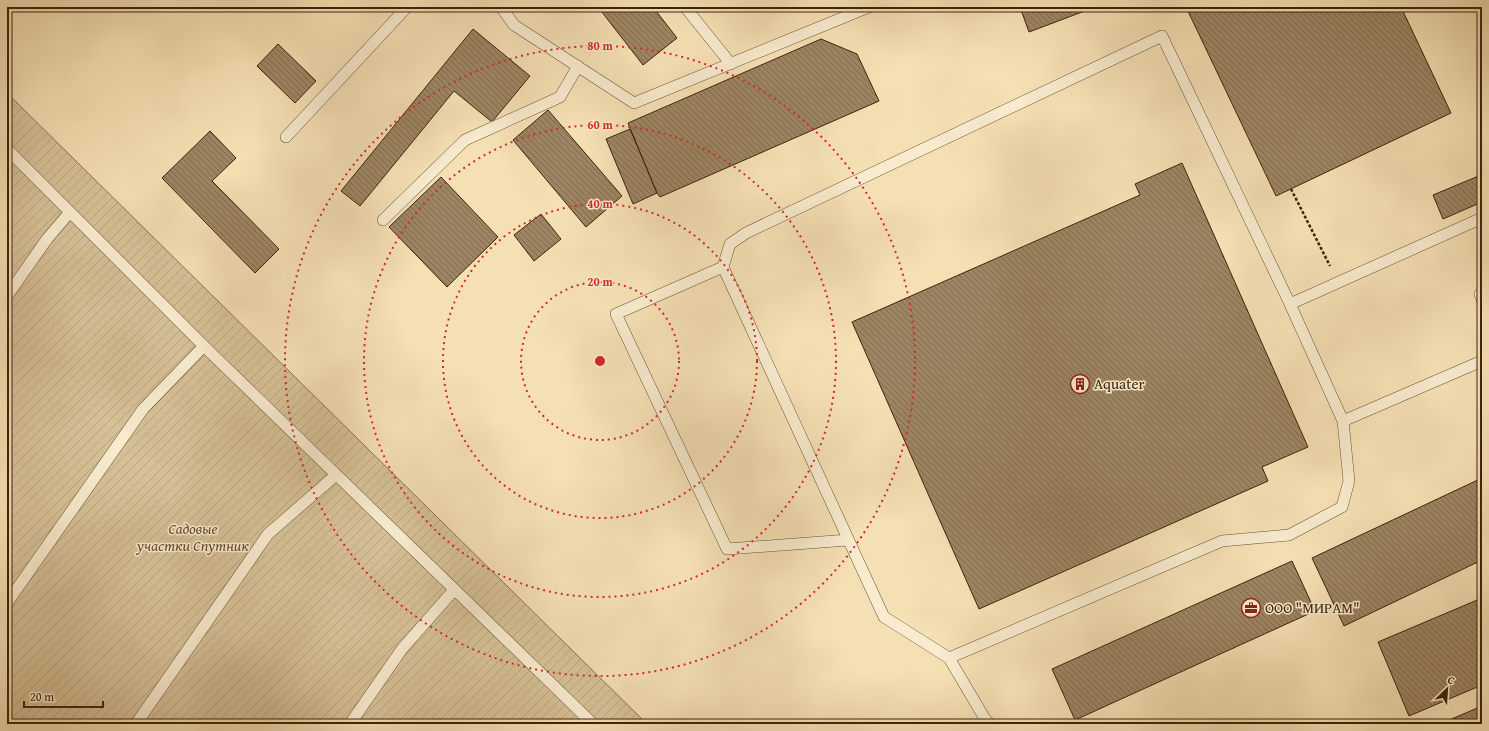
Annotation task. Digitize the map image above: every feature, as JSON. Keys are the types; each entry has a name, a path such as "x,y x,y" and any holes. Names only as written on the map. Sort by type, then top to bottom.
{"lane":[{"path":"286,137 407,7"},
{"path":"501,7 514,25 634,103 869,7"},
{"path":"685,7 731,64"},
{"path":"949,658 1222,541 1289,535 1342,507 1349,481 1343,421 1290,304 1162,36 746,233 730,244 723,267 884,617 949,658 985,719 990,724"},
{"path":"383,220 465,140 560,97 578,66"},
{"path":"7,149 204,346 588,723"},
{"path":"7,296 47,239 70,212"},
{"path":"1290,304 1482,218"},
{"path":"723,267 616,314 727,549 848,540"},
{"path":"7,604 142,409 204,346"},
{"path":"1343,421 1482,361"},
{"path":"136,724 268,534 336,475"},
{"path":"350,724 402,650 454,590"}],"path":[{"path":"1291,189 1338,282"}],"green space":[{"name":"Садовые участки Спутник","path":"7,93 647,724 7,724"}],"building":[{"path":"598,7 653,7 677,38 643,65"},
{"path":"1020,7 1090,7 1090,9 1029,32"},
{"path":"1186,7 1401,7 1451,113 1276,196"},
{"path":"473,29 530,76 492,122 454,91 360,206 341,191"},
{"path":"821,39 857,54 879,101 660,197 628,123"},
{"path":"278,44 316,81 295,103 257,66"},
{"path":"548,110 622,196 586,227 513,140"},
{"path":"630,129 657,193 633,204 606,139"},
{"path":"210,131 236,158 212,181 279,249 255,273 162,178"},
{"name":"Aquater","path":"1182,163 1308,447 1262,467 1268,481 979,609 852,322 1140,195 1135,184"},
{"path":"1481,175 1482,202 1443,219 1433,195"},
{"path":"441,177 498,237 447,287 389,227"},
{"path":"541,214 561,239 534,261 514,235"},
{"path":"1482,478 1482,560 1344,626 1312,558"},
{"path":"1292,561 1315,611 1075,720 1052,669"},
{"path":"1482,598 1482,685 1409,716 1378,642"},
{"path":"1482,706 1482,724 1440,724"}],"place":[{"name":"Aquater","path":"1080,384"},
{"name":"ООО \"МИРАМ\"","path":"1251,608"}]}
